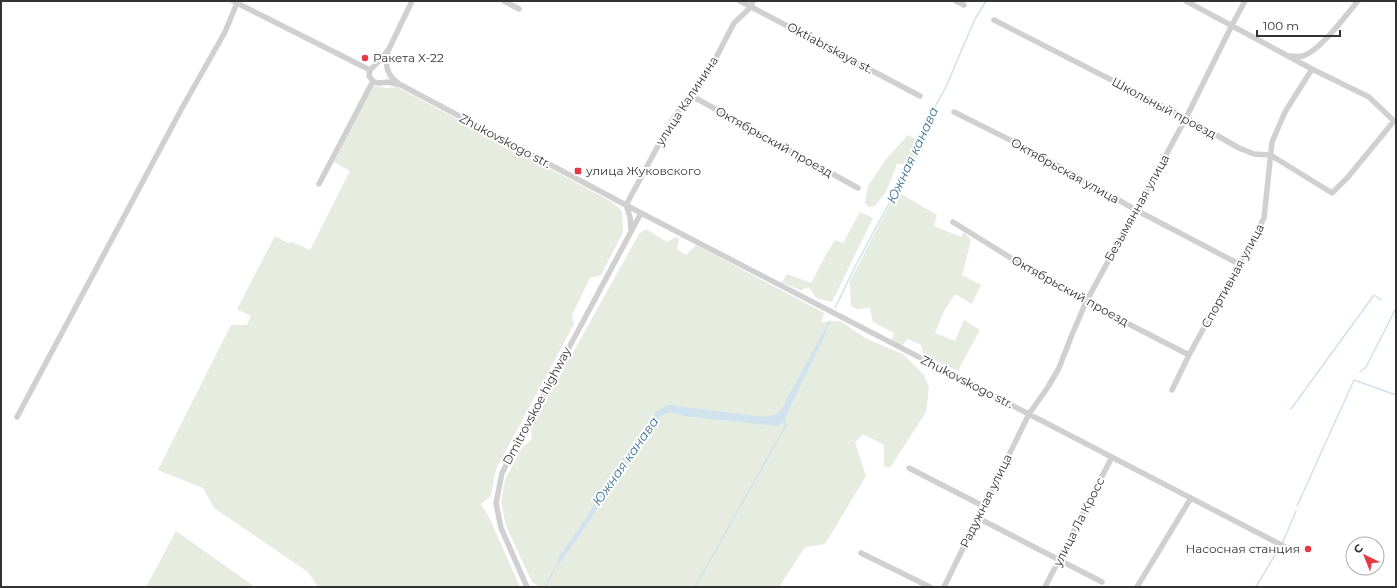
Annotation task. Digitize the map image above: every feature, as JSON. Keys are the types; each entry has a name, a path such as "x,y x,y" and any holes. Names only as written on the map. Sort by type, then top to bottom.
{"street":[{"path":"389,49 387,78 383,82 377,83 369,76 370,70 389,49 412,1"},
{"path":"504,1 519,9"},
{"name":"Oktiabrskaya st.","path":"740,1 752,4 920,96"},
{"path":"956,1 964,5"},
{"path":"1186,1 1312,69 1369,97 1395,121"},
{"name":"Безымянная улица","path":"1029,414 1059,368 1086,302 1186,118 1232,25 1246,1"},
{"path":"1290,56 1302,56 1311,52 1332,32 1358,1"},
{"path":"17,417 185,103 225,32 235,2 370,70"},
{"name":"улица Калинина","path":"626,205 672,120 707,75 734,23 752,4"},
{"name":"Школьный проезд","path":"994,20 1186,118 1239,148 1254,154 1270,155 1332,193 1348,177 1395,121"},
{"path":"375,65 379,64 387,70 401,86"},
{"name":"Спортивная улица","path":"1172,390 1189,355 1264,218 1269,182 1272,142 1285,112 1312,69"},
{"path":"319,184 373,81"},
{"name":"Zhukovskogo str.","path":"383,82 401,86 626,205"},
{"name":"Октябрьский проезд","path":"690,95 858,188"},
{"name":"Октябрьская улица","path":"954,112 1034,152 1136,210 1239,264"},
{"path":"626,205 641,213"},
{"path":"626,205 630,216 630,233"},
{"name":"Zhukovskogo str.","path":"641,213 1293,551"},
{"name":"Dmitrovskoe highway","path":"527,587 501,528 496,503 502,473 641,213"},
{"name":"Октябрьский проезд","path":"953,222 1035,273 1086,302 1189,355"},
{"name":"Радужная улица","path":"944,587 1029,414"},
{"name":"улица Ла Кросс","path":"1046,587 1112,457"},
{"path":"908,468 983,506"},
{"path":"1137,587 1191,498"},
{"path":"978,518 1102,582"},
{"path":"861,553 930,587"}],"shaded area":[{"path":"372,85 386,88 397,87 612,202 622,211 623,232 601,275 590,278 572,315 574,324 496,469 491,496 481,504 489,517 520,587 318,587 308,572 214,508 203,488 158,470 231,325 247,325 251,316 237,309 275,236 288,243 292,242 310,250 350,171 334,162"},
{"path":"908,135 923,142 914,164 897,164 886,192 875,206 869,207 865,203 868,186 887,158"},
{"path":"901,194 937,215 934,226 961,237 964,232 971,240 962,275 981,285 972,304 955,294 944,311 935,333 955,341 964,320 980,330 958,371 923,355 921,345 908,339 901,347 891,341 894,333 873,322 870,308 857,309 851,306 850,281 891,202"},
{"path":"860,212 873,218 832,302 816,298 809,287 801,290 782,283 787,274 811,283 835,240 843,243"},
{"path":"646,229 667,242 676,237 679,239 677,249 686,255 696,245 824,313 821,322 840,321 867,339 903,354 924,375 929,388 926,412 890,468 884,466 884,445 863,434 855,442 866,476 825,544 805,547 779,587 540,587 532,582 506,526 501,501 505,480 521,449 532,439 531,428 639,234"},
{"path":"176,531 255,587 146,587"}],"water":[{"path":"825,330 826,333 785,420 778,426 684,416 670,412 660,416 626,462 592,517 559,564 557,560 588,515 621,460 657,411 668,405 764,417 777,414 781,410"}],"waterway":[{"name":"Южная канава","path":"835,308 894,194 929,117 945,89 975,19 986,1"},
{"path":"1291,409 1374,295 1381,300"},
{"path":"1360,372 1366,367 1395,310"},
{"name":"Южная канава","path":"825,331 830,321"},
{"path":"1297,506 1354,380 1396,395"},
{"path":"695,587 786,425 783,420"},
{"path":"1282,544 1296,511"},
{"path":"1256,587 1278,550"},
{"name":"Южная канава","path":"545,587 558,562"}],"place":[{"name":"Ракета Х-22","path":"365,58"},
{"name":"улица Жуковского","path":"578,171"},
{"name":"Насосная станция","path":"1308,549"}]}
